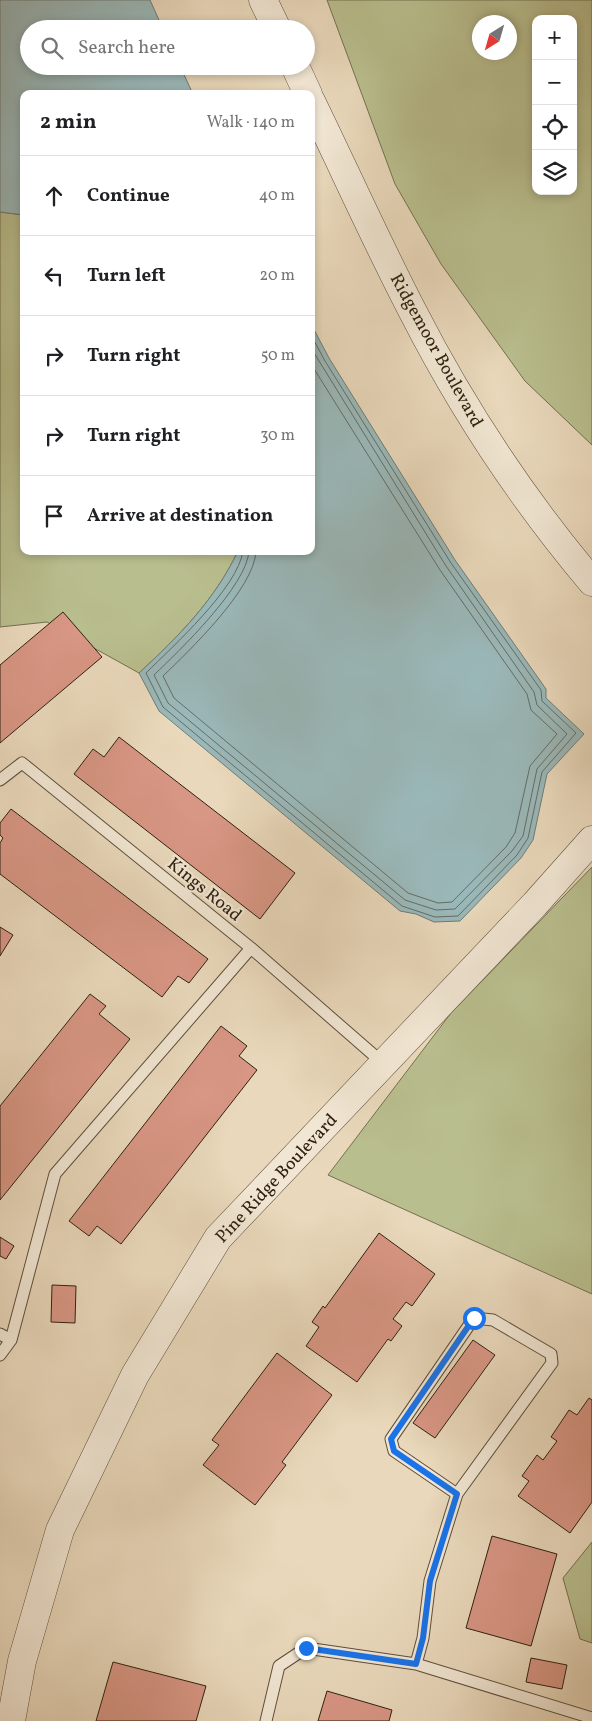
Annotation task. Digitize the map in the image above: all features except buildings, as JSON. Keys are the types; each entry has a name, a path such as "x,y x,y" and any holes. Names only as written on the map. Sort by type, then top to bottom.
{"street":[{"path":"263,0 273,20"},
{"path":"299,75 306,90"},
{"name":"Ridgemoor Boulevard","path":"315,109 413,313 461,396 536,512 592,582"},
{"name":"Pine Ridge Boulevard","path":"11,1721 22,1660 60,1530 135,1376 218,1238 535,904 592,840"}],"lane":[{"name":"Kings Road","path":"0,780 22,763 251,948 384,1064"},
{"path":"0,1355 11,1340 55,1174 251,948"},
{"path":"416,1664 423,1638 430,1581 457,1494 552,1363 551,1354 493,1320 474,1318 391,1439 394,1451 457,1494"},
{"path":"0,1334 11,1340"},
{"path":"266,1721 279,1666 306,1648 416,1664 592,1718"}],"green space":[{"path":"327,0 592,0 592,445 525,381 441,264 395,184"},
{"path":"0,212 20,214 20,555 236,555 207,602 168,646 139,673 47,622 0,627"},
{"path":"592,867 592,1294 328,1175 451,1013"},
{"path":"592,1542 592,1643 580,1639 563,1578"}],"water":[{"path":"0,0 150,0 159,20 20,20 20,75 184,75 191,90 20,90 20,214 0,212"},
{"path":"315,332 329,358 455,560 546,689 546,698 584,734 547,774 533,840 521,858 460,921 434,922 416,914 400,911 159,711 139,673 195,617 229,569 236,555 315,555"}],"route":[{"path":"306,1648 416,1664 423,1638 430,1581 457,1494 394,1451 391,1439 474,1318"}]}
